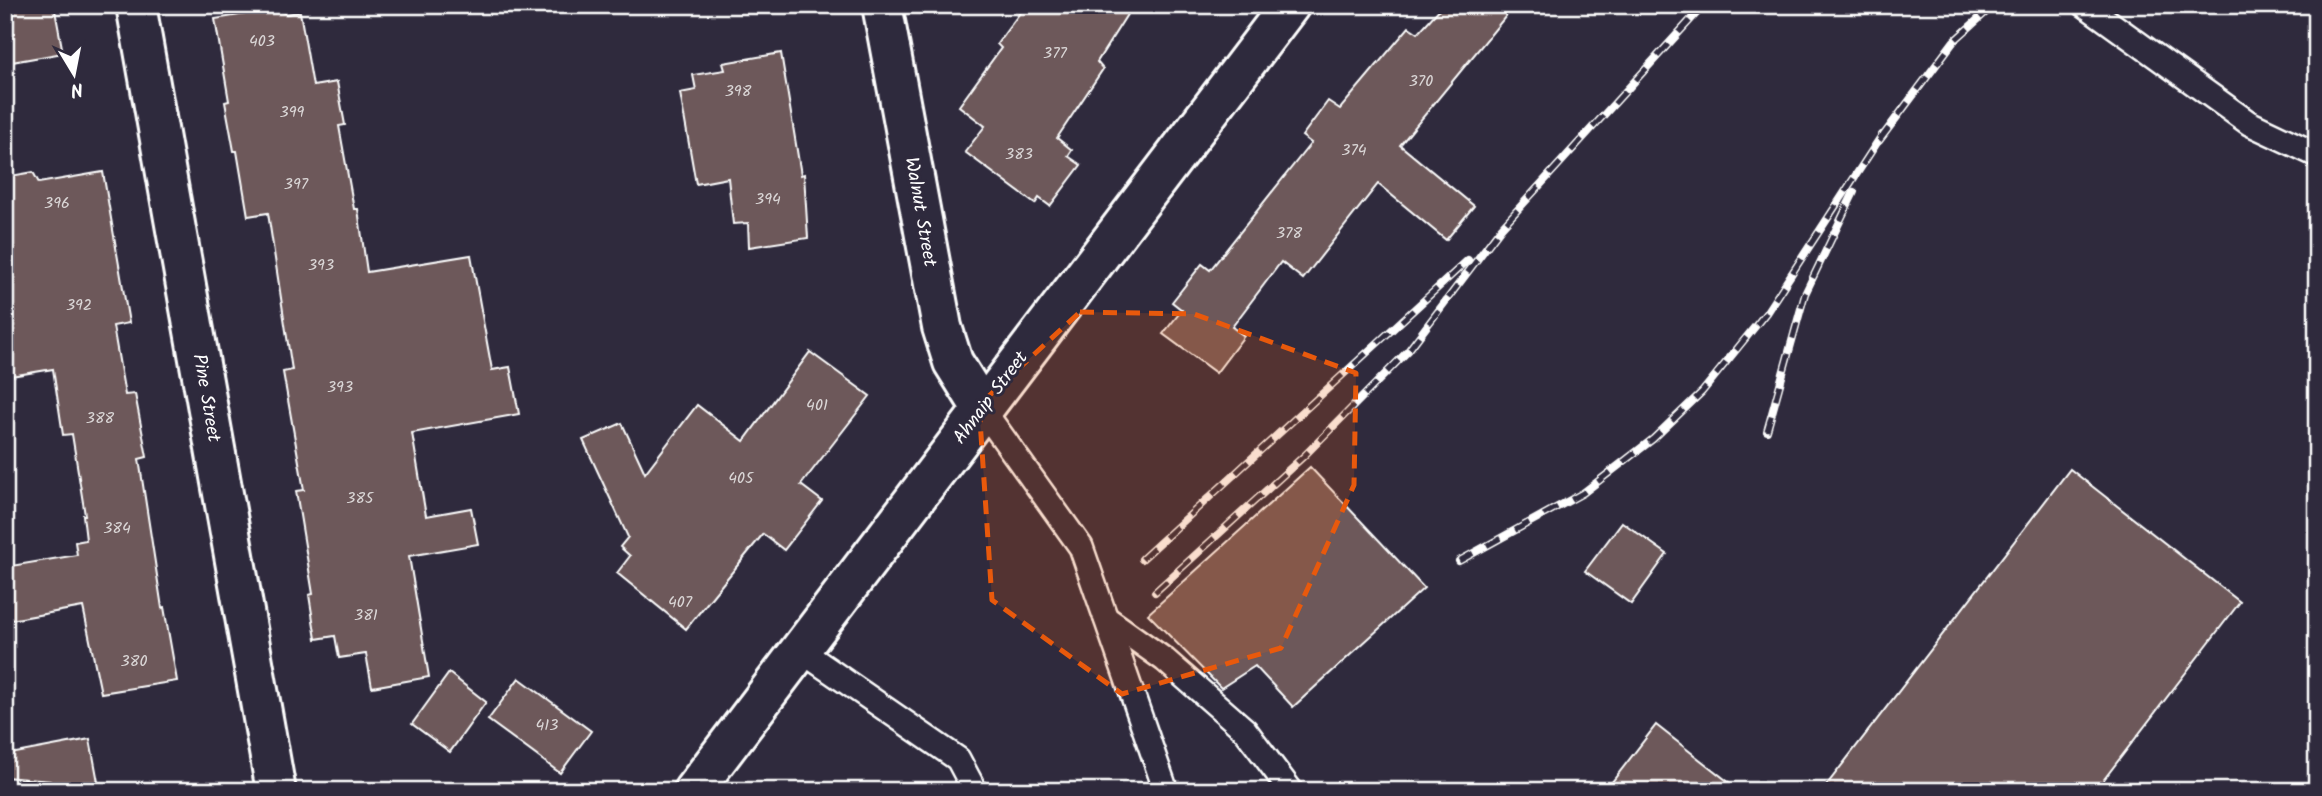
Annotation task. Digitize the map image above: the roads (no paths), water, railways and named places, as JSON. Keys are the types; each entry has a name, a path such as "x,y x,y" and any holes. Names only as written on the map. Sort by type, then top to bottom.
{"street":[{"name":"Pine Street","path":"136,5 276,791"},
{"name":"Walnut Street","path":"882,5 942,327 953,362 983,410"},
{"name":"Ahnaip Street","path":"693,791 1290,5"}],"lane":[{"path":"2085,5 2249,123 2317,155"},
{"path":"983,410 1081,547 1167,791"},
{"path":"1106,618 1165,660 1245,730 1291,791"},
{"path":"800,650 958,759 975,791"}],"railway":[{"path":"1155,592 1305,455 1408,351 1501,228 1704,5"},
{"path":"1879,141 1954,41 1994,5"},
{"path":"1459,561 1583,493 1653,439 1702,392 1766,313 1882,135"},
{"path":"1767,431 1805,294 1854,192"},
{"path":"1142,559 1468,260"}]}
